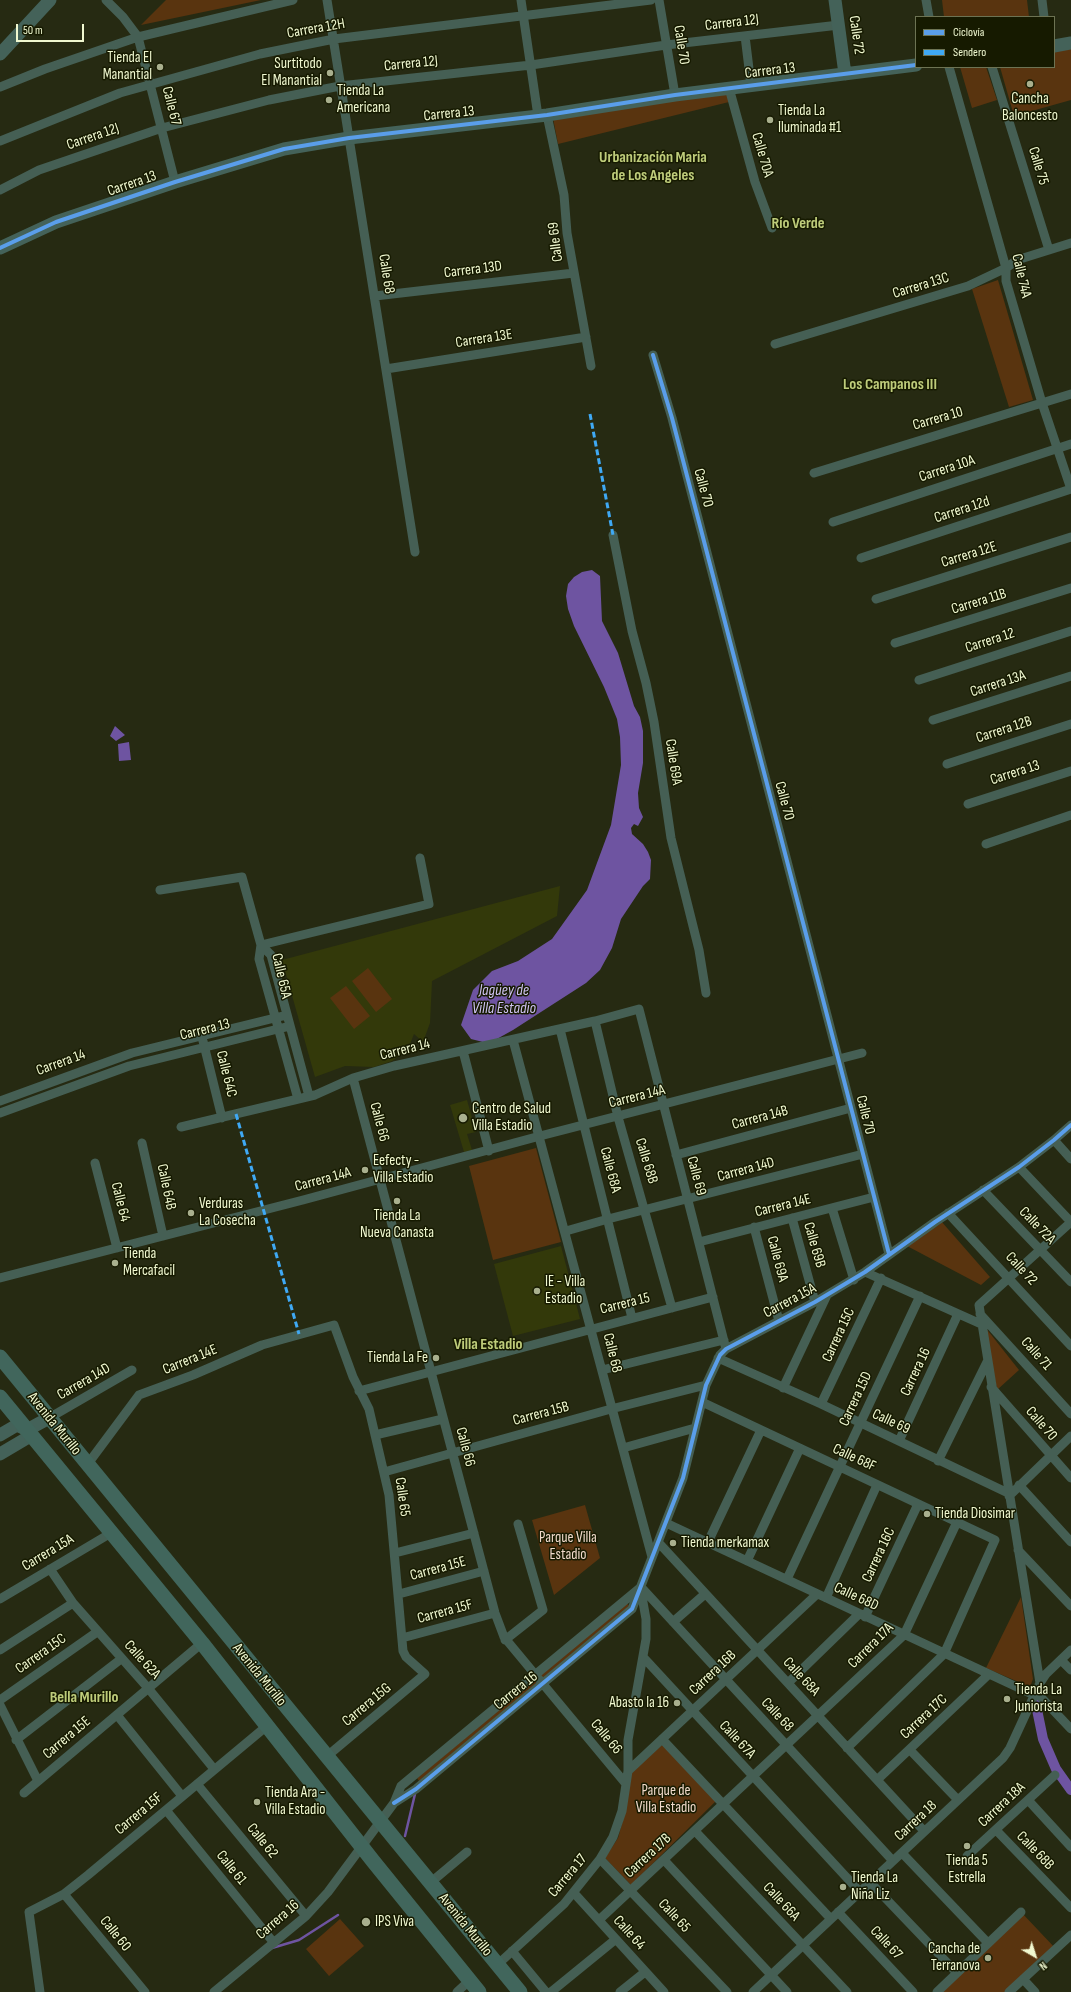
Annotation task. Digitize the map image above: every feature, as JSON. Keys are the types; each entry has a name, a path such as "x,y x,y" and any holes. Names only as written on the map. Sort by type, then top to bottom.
{"main road":[{"name":"Avenida Murillo","path":"0,1357 380,1823 520,1992"},
{"name":"Avenida Murillo","path":"0,1397 202,1643 475,1986"}],"street":[{"path":"0,54 50,0"},
{"path":"106,0 123,17 138,37"},
{"path":"0,87 45,69 138,37 293,0"},
{"name":"Calle 68","path":"327,0 415,552"},
{"name":"Calle 69","path":"521,0 531,65 542,116 564,195 567,232 591,366"},
{"name":"Carrera 12H","path":"0,141 105,99 151,83 260,54 334,39 523,17 651,0"},
{"name":"Calle 70","path":"659,0 674,95"},
{"name":"Calle 72","path":"835,0 845,74"},
{"path":"926,0 929,16"},
{"path":"1042,0 1044,16"},
{"name":"Carrera 12J","path":"0,190 39,170 162,128 268,100 340,86 531,65 666,46 839,25"},
{"path":"745,36 752,85"},
{"name":"Calle 67","path":"138,37 151,83 175,182"},
{"path":"1055,46 1071,43"},
{"name":"Carrera 13","path":"0,248 56,222 175,182 284,149 350,138 542,116 674,95 915,65"},
{"name":"Calle 74A","path":"949,68 1006,268 1006,280 1042,403 1071,489"},
{"name":"Calle 75","path":"992,68 1049,250"},
{"name":"Calle 70A","path":"729,88 755,182 772,228"},
{"name":"Carrera 13C","path":"775,344 968,286 1006,268 1017,260 1071,243"},
{"name":"Carrera 13D","path":"375,296 574,273"},
{"name":"Carrera 13E","path":"386,369 586,337"},
{"name":"Calle 70","path":"653,355 674,425 889,1254"},
{"name":"Carrera 10","path":"814,473 1071,394"},
{"name":"Carrera 10A","path":"833,522 1071,444"},
{"name":"Carrera 12d","path":"861,558 1071,489"},
{"name":"Calle 69A","path":"612,535 632,632 646,683 654,722 671,838 699,950 706,993"},
{"name":"Carrera 12E","path":"876,598 1071,537"},
{"name":"Carrera 11B","path":"895,643 1071,588"},
{"name":"Carrera 12","path":"919,680 1071,631"},
{"name":"Carrera 13A","path":"933,720 1071,676"},
{"name":"Carrera 12B","path":"946,764 1071,724"},
{"name":"Carrera 13","path":"968,804 1071,771"},
{"path":"986,844 1071,816"},
{"path":"160,890 242,877 261,945 429,904 420,858"},
{"name":"Calle 65A","path":"261,945 271,955 309,1096"},
{"name":"Calle 65A","path":"261,945 259,959 298,1099"},
{"name":"Calle 69","path":"639,1009 726,1349"},
{"name":"Carrera 14","path":"181,1127 309,1096 353,1078 394,1066 514,1040 639,1009"},
{"name":"Carrera 13","path":"132,1053 287,1015"},
{"name":"Calle 68B","path":"595,1021 618,1117 646,1210 672,1308"},
{"name":"Carrera 13","path":"129,1066 290,1026"},
{"name":"Calle 68A","path":"560,1029 632,1318"},
{"name":"Calle 64C","path":"202,1036 222,1118"},
{"name":"Calle 68","path":"514,1040 566,1231 611,1409 652,1557"},
{"path":"463,1051 489,1151"},
{"name":"Carrera 14","path":"0,1100 132,1053"},
{"name":"Carrera 14A","path":"0,1278 862,1053"},
{"name":"Carrera 14","path":"0,1113 129,1066"},
{"name":"Calle 66","path":"353,1078 495,1613 506,1640 626,1784"},
{"name":"Carrera 14B","path":"676,1155 851,1108"},
{"name":"Carrera 15A","path":"641,1587 683,1478 706,1385 718,1358 726,1349 854,1280 948,1213 1019,1167 1071,1125"},
{"path":"1054,1140 1071,1159"},
{"name":"Calle 64B","path":"142,1143 163,1236"},
{"name":"Carrera 14D","path":"566,1231 863,1154"},
{"name":"Calle 64","path":"96,1163 117,1248"},
{"path":"1019,1167 1071,1222 1008,1279 980,1309 981,1324 1018,1550 1037,1690"},
{"name":"Calle 72A","path":"983,1190 1071,1282"},
{"name":"Carrera 14E","path":"699,1242 874,1197"},
{"path":"832,1208 854,1280"},
{"name":"Calle 72","path":"948,1213 1071,1346"},
{"name":"Calle 69B","path":"792,1218 815,1302"},
{"name":"Calle 69A","path":"754,1227 779,1321"},
{"path":"865,1272 981,1324"},
{"name":"Carrera 15C","path":"822,1404 881,1278"},
{"path":"783,1388 827,1295"},
{"name":"Carrera 15D","path":"787,1579 920,1296"},
{"name":"Carrera 15","path":"359,1391 591,1328 713,1297"},
{"name":"Calle 71","path":"980,1309 1071,1414"},
{"name":"Carrera 16","path":"899,1441 958,1314"},
{"name":"Carrera 14E","path":"87,1465 139,1395 193,1375 262,1345 334,1324"},
{"name":"Calle 65","path":"334,1324 359,1391 366,1402 376,1435 389,1495 404,1651 406,1657 425,1674"},
{"path":"602,1370 724,1340"},
{"name":"Calle 69","path":"718,1358 822,1404 1008,1495"},
{"path":"938,1461 987,1362"},
{"name":"Carrera 14D","path":"49,1418 132,1370"},
{"name":"Carrera 15B","path":"384,1472 611,1409 706,1385"},
{"name":"Calle 70","path":"991,1387 1071,1478"},
{"name":"Calle 68F","path":"702,1402 995,1540 944,1654"},
{"path":"27,1430 49,1418"},
{"path":"376,1435 443,1419"},
{"path":"0,1435 17,1425 27,1430"},
{"path":"623,1448 695,1428"},
{"path":"0,1454 27,1438 27,1430"},
{"path":"708,1542 761,1430"},
{"path":"1008,1495 1071,1436"},
{"path":"747,1561 800,1448"},
{"path":"826,1598 877,1485"},
{"path":"1019,1485 1071,1542"},
{"name":"Carrera 16C","path":"788,1683 862,1616 918,1504"},
{"name":"Carrera 17A","path":"786,1746 904,1635 957,1522"},
{"name":"Calle 68D","path":"666,1523 944,1654 989,1674 1037,1690 1071,1729"},
{"path":"506,1640 543,1610 518,1524"},
{"name":"Carrera 15A","path":"0,1598 111,1532"},
{"path":"395,1553 474,1533"},
{"name":"Calle 68A","path":"658,1542 924,1832"},
{"path":"1018,1550 1071,1606"},
{"name":"Calle 62A","path":"50,1569 73,1603 148,1688 214,1769"},
{"name":"Carrera 15E","path":"399,1594 484,1571"},
{"path":"626,1784 628,1772 628,1740 644,1658 646,1619 641,1587"},
{"name":"Calle 68","path":"641,1587 893,1861"},
{"name":"Carrera 16","path":"214,1992 306,1916 342,1876 394,1803 401,1786 641,1587"},
{"name":"Carrera 16","path":"394,1803 408,1796 632,1610 638,1598 641,1587"},
{"path":"673,1622 705,1594"},
{"name":"Carrera 16B","path":"628,1772 816,1595"},
{"path":"0,1650 73,1603"},
{"name":"Carrera 15F","path":"402,1638 495,1613"},
{"name":"Carrera 15C","path":"0,1700 97,1632"},
{"name":"Carrera 15E","path":"24,1793 202,1643"},
{"name":"Carrera 18","path":"753,1992 1003,1758 1010,1748 1046,1674 1071,1650"},
{"path":"847,1748 944,1654"},
{"path":"16,1740 121,1658"},
{"name":"Calle 67A","path":"644,1658 692,1712 860,1892"},
{"path":"1061,1660 1071,1670"},
{"name":"Carrera 15G","path":"326,1757 425,1674"},
{"name":"Carrera 17C","path":"877,1780 989,1674"},
{"path":"0,1705 16,1740 38,1781"},
{"path":"117,1715 182,1796"},
{"name":"Carrera 15F","path":"40,1992 29,1912 64,1894 268,1725"},
{"path":"662,1739 724,1805 834,1916"},
{"name":"Carrera 17B","path":"599,1920 786,1746"},
{"path":"910,1750 958,1800"},
{"name":"Carrera 18A","path":"967,1856 1055,1775"},
{"name":"Calle 62","path":"197,1784 306,1916"},
{"name":"Carrera 17","path":"497,1965 574,1893 600,1859 613,1837 622,1811 626,1784"},
{"path":"1028,1800 1071,1847"},
{"name":"Calle 61","path":"166,1810 274,1943"},
{"name":"Calle 68B","path":"996,1830 1071,1908"},
{"name":"Calle 66A","path":"695,1831 847,1992"},
{"path":"430,1883 467,1852"},
{"path":"902,1853 988,1943"},
{"name":"Calle 65","path":"600,1859 727,1992"},
{"path":"664,1860 787,1992"},
{"path":"870,1882 957,1973"},
{"name":"Calle 64","path":"574,1893 664,1992"},
{"name":"Calle 60","path":"64,1894 145,1992"},
{"path":"937,1992 1021,1912"},
{"name":"Calle 67","path":"834,1916 913,1992"},
{"path":"1009,1992 1071,1935"},
{"path":"551,1992 616,1939"},
{"path":"512,1951 546,1992"},
{"path":"620,1992 645,1972"},
{"path":"1022,1980 1034,1992"},
{"path":"457,1992 475,1986"}],"shaded area":[{"path":"560,886 557,916 432,981 430,1023 423,1042 414,1034 408,1049 392,1061 374,1067 345,1066 315,1077 282,960"},
{"name":"Centro de Salud Villa Estadio","path":"467,1100 476,1132 467,1134 472,1150 464,1152 450,1105"},
{"name":"IE - Villa Estadio","path":"561,1246 580,1319 513,1336 494,1264"}],"green space":[{"path":"166,0 261,0 141,25"},
{"path":"942,0 1027,0 1029,16 944,16"},
{"path":"1071,48 1071,100 1014,116 1000,68 1055,68 1055,51"},
{"path":"960,68 986,68 997,100 972,108"},
{"path":"727,93 729,102 558,144 553,118"},
{"path":"998,280 1033,400 1009,407 972,289"},
{"path":"368,968 392,999 376,1012 352,981"},
{"path":"346,986 370,1016 354,1029 330,998"},
{"path":"536,1148 561,1242 493,1260 469,1166"},
{"path":"941,1221 990,1277 981,1285 907,1246"},
{"path":"985,1327 1019,1370 997,1390"},
{"name":"Parque Villa Estadio","path":"585,1505 600,1558 554,1595 532,1520"},
{"path":"1021,1597 1033,1679 1030,1687 986,1668"},
{"path":"627,1603 629,1606 419,1781 417,1778"},
{"name":"Parque de Villa Estadio","path":"664,1743 718,1799 631,1885 605,1858 618,1838 626,1809 631,1773"},
{"path":"1021,1912 1056,1949 1009,1992 937,1992"},
{"path":"340,1919 364,1946 329,1976 306,1949"}],"water":[{"name":"Jagüey de Villa Estadio","path":"592,570 600,576 602,621 618,653 634,706 640,717 643,731 643,763 638,793 639,808 643,817 638,826 634,824 631,828 632,834 643,844 651,860 650,879 643,886 621,919 612,948 600,970 586,983 513,1030 495,1040 483,1042 471,1039 461,1025 473,990 492,971 518,961 552,939 587,890 611,825 621,765 620,737 617,719 604,687 574,626 568,609 566,596 568,584 574,577 582,572"},
{"path":"115,726 125,735 116,741 110,736"},
{"path":"129,742 131,760 119,761 118,744"}],"waterway":[{"path":"1034,1695 1043,1739 1056,1769 1071,1790"},
{"path":"405,1836 415,1794"},
{"path":"272,1948 299,1940 338,1915"}],"marked path":[{"path":"590,414 613,535"},
{"path":"236,1114 299,1334"}],"cycle path":[{"path":"0,248 56,222 175,182 284,149 349,138 547,115 675,95 915,65"},
{"path":"653,355 672,418 889,1254"},
{"path":"394,1803 416,1789 632,1609 683,1478 706,1385 720,1355 726,1349 815,1302 865,1272 935,1222 1019,1167 1071,1125"}],"place":[{"name":"Tienda El Manantial","path":"160,67"},
{"name":"Surtitodo El Manantial","path":"330,73"},
{"name":"Cancha Baloncesto","path":"1030,84"},
{"name":"Tienda La Americana","path":"329,100"},
{"name":"Tienda La Iluminada #1","path":"770,120"},
{"name":"Centro de Salud Villa Estadio","path":"463,1118"},
{"name":"Eefecty - Villa Estadio","path":"365,1170"},
{"name":"Tienda La Nueva Canasta","path":"397,1201"},
{"name":"Verduras La Cosecha","path":"191,1213"},
{"name":"Tienda Mercafacil","path":"115,1263"},
{"name":"IE - Villa Estadio","path":"537,1291"},
{"name":"Tienda La Fe","path":"436,1358"},
{"name":"Tienda Diosimar","path":"927,1514"},
{"name":"Tienda merkamax","path":"673,1543"},
{"name":"Tienda La Juniorista","path":"1007,1699"},
{"name":"Abasto la 16","path":"677,1703"},
{"name":"Tienda Ara - Villa Estadio","path":"257,1802"},
{"name":"Tienda 5 Estrella","path":"967,1846"},
{"name":"Tienda La Niña Liz","path":"843,1887"},
{"name":"IPS Viva","path":"366,1922"},
{"name":"Cancha de Terranova","path":"988,1958"}],"district":[{"name":"Urbanización Maria de Los Angeles","path":"653,167"},
{"name":"Río Verde","path":"798,224"},
{"name":"Los Campanos III","path":"890,385"},
{"name":"Villa Estadio","path":"488,1345"},
{"name":"Bella Murillo","path":"84,1698"}]}
